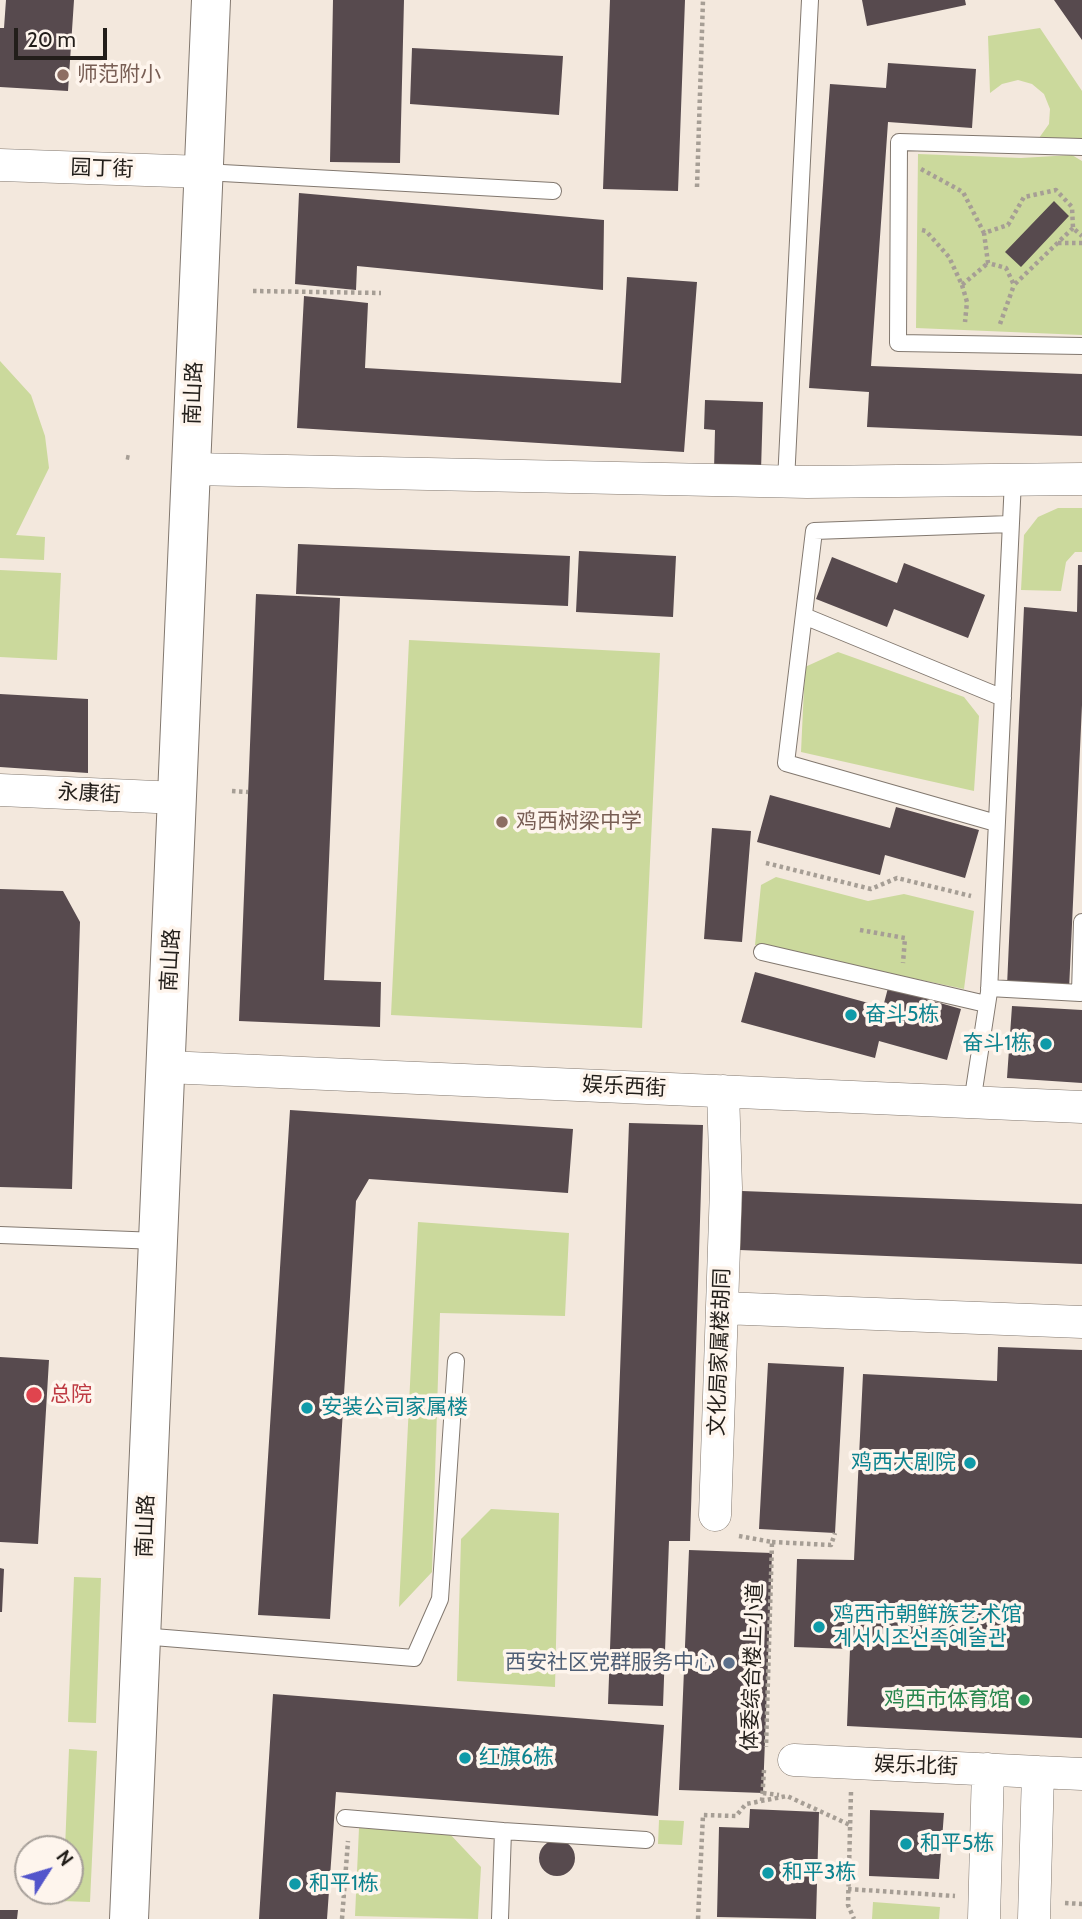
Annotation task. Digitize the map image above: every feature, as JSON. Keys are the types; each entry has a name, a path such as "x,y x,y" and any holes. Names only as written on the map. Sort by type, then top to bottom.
{"street":[{"name":"南山路","path":"129,1919 211,0"},
{"name":"园丁街","path":"0,165 204,172"},
{"path":"191,469 786,481 1082,479"},
{"name":"永康街","path":"0,790 178,799"},
{"name":"娱乐西街","path":"166,1067 1082,1107"},
{"name":"文化局家属楼胡同","path":"715,1515 726,1188 723,1091"},
{"path":"722,1308 1082,1322"},
{"name":"娱乐北街","path":"775,1758 1082,1774"},
{"path":"984,1919 988,1769"},
{"path":"1035,1910 1038,1772"}],"lane":[{"path":"786,481 810,0"},
{"path":"1082,147 900,142 898,343 1082,346"},
{"path":"204,172 553,191"},
{"path":"972,1103 987,996 1013,480"},
{"path":"996,823 786,763 814,531 1010,524"},
{"path":"804,616 1003,698"},
{"path":"762,952 987,996 1080,993 1082,922"},
{"path":"0,1235 158,1241"},
{"path":"141,1636 414,1658 440,1599 456,1361"},
{"path":"347,1819 646,1840"},
{"path":"500,1919 503,1831"}],"path":[{"path":"697,187 703,0"},
{"path":"899,158 963,192 984,233 988,263"},
{"path":"984,233 1008,225 1024,197 1056,190 1072,207 1073,228 1082,236"},
{"path":"994,344 1014,285 1073,228"},
{"path":"899,229 926,231 949,257 967,302 963,344"},
{"path":"1057,243 1082,243"},
{"path":"962,285 988,263"},
{"path":"988,263 1006,268 1014,285"},
{"path":"253,291 381,293"},
{"path":"232,791 248,792"},
{"path":"766,863 871,889 897,878 993,901"},
{"path":"860,930 905,938 903,960"},
{"path":"772,1542 831,1545 835,1533"},
{"name":"体委综合楼上小道","path":"762,1801 775,1758 772,1553"},
{"path":"852,1763 848,1905 854,1919"},
{"path":"698,1919 703,1815 736,1816 746,1804 787,1796 850,1825"},
{"path":"342,1919 347,1819"}],"green space":[{"path":"1040,28 1082,91 1082,140 1039,138 1049,124 1050,109 1044,94 1032,84 1018,80 1002,84 990,93 988,36"},
{"path":"918,154 1021,158 1072,155 1082,161 1082,335 916,328"},
{"path":"0,361 31,395 45,436 49,468 16,535 45,537 44,560 0,558"},
{"path":"1058,508 1082,508 1082,552 1075,552 1066,562 1061,591 1021,590 1024,535 1038,517"},
{"path":"0,570 61,573 57,660 0,657"},
{"path":"409,640 660,653 642,1028 391,1015"},
{"path":"838,652 964,697 979,716 974,791 801,752 805,667"},
{"path":"776,877 868,901 904,894 974,911 964,989 755,945 761,885"},
{"path":"418,1222 569,1233 565,1316 440,1313 432,1572 399,1607"},
{"path":"491,1509 559,1513 555,1687 457,1681 461,1539"},
{"path":"74,1577 101,1578 96,1723 68,1722"},
{"path":"69,1749 97,1751 90,1902 84,1902 84,1835 66,1835"},
{"path":"659,1820 684,1821 682,1845 658,1844"},
{"path":"359,1828 448,1832 481,1867 478,1919 355,1916"},
{"path":"873,1902 940,1907 939,1919 872,1919"}],"building":[{"path":"6,0 74,0 68,91 0,87 0,28 4,28"},
{"path":"333,0 404,0 400,163 330,162"},
{"path":"610,0 685,0 678,191 603,189"},
{"path":"862,0 965,0 966,5 867,26"},
{"path":"1054,0 1082,0 1082,40"},
{"path":"412,48 563,56 559,115 410,104"},
{"path":"888,63 976,69 972,128 888,122 871,366 1082,374 1082,436 867,427 869,392 809,388 830,84 886,88"},
{"path":"299,193 604,220 603,290 357,266 356,290 295,284"},
{"path":"1054,201 1069,216 1021,267 1005,252"},
{"path":"627,277 697,282 684,452 297,428 304,296 368,303 365,368 621,383"},
{"path":"705,400 763,402 761,471 714,470 715,430 704,429"},
{"path":"298,544 570,556 568,606 296,594"},
{"path":"579,551 676,556 673,617 576,612"},
{"path":"832,557 897,583 904,563 985,595 968,638 894,609 887,627 816,599"},
{"path":"1078,565 1082,565 1082,705 1069,990 1007,986 1024,607 1077,612"},
{"path":"256,594 340,598 324,980 381,982 380,1027 239,1021"},
{"path":"0,694 88,699 88,773 0,767"},
{"path":"770,795 890,828 896,807 979,830 965,878 885,855 880,875 757,842"},
{"path":"712,828 751,831 742,942 704,939"},
{"path":"0,889 63,891 80,922 72,1189 0,1187"},
{"name":"奋斗5栋","path":"755,972 883,1007 888,988 961,1009 947,1060 879,1041 875,1058 741,1022"},
{"name":"奋斗1栋","path":"1012,1006 1082,1010 1082,1083 1007,1078"},
{"name":"安装公司家属楼","path":"290,1110 573,1129 568,1193 369,1179 356,1201 330,1619 258,1615"},
{"path":"629,1123 703,1125 690,1541 669,1541 663,1706 608,1704"},
{"path":"742,1191 1082,1204 1082,1264 740,1250"},
{"path":"998,1347 1082,1350 1082,1738 847,1726 850,1649 794,1647 797,1559 854,1560 863,1374 997,1381"},
{"path":"0,1357 49,1360 38,1544 0,1542"},
{"path":"768,1363 844,1367 835,1533 759,1529"},
{"path":"689,1550 772,1553 763,1793 679,1790"},
{"path":"0,1568 4,1569 2,1612 0,1612"},
{"name":"红旗6栋","path":"273,1694 664,1725 658,1816 336,1792 327,1919 259,1919"},
{"name":"和平3栋","path":"750,1809 819,1812 816,1919 717,1917 719,1827 749,1828"},
{"name":"和平5栋","path":"870,1810 944,1813 939,1879 869,1876"},
{"path":"557,1840 570,1845 575,1858 570,1871 557,1876 544,1871 539,1858 544,1845"},
{"path":"0,1910 18,1910 17,1919 0,1919"}],"place":[{"name":"师范附小","path":"63,75"},
{"name":"鸡西树梁中学","path":"502,822"},
{"name":"奋斗5栋","path":"851,1015"},
{"name":"奋斗1栋","path":"1046,1044"},
{"name":"总院","path":"34,1395"},
{"name":"安装公司家属楼","path":"307,1408"},
{"name":"鸡西大剧院","path":"970,1463"},
{"name":"鸡西市朝鲜族艺术馆 계서시조선족예술관","path":"819,1627"},
{"name":"西安社区党群服务中心","path":"729,1663"},
{"name":"鸡西市体育馆","path":"1024,1700"},
{"name":"红旗6栋","path":"465,1758"},
{"name":"和平5栋","path":"906,1844"},
{"name":"和平3栋","path":"768,1873"},
{"name":"和平1栋","path":"295,1884"}]}
